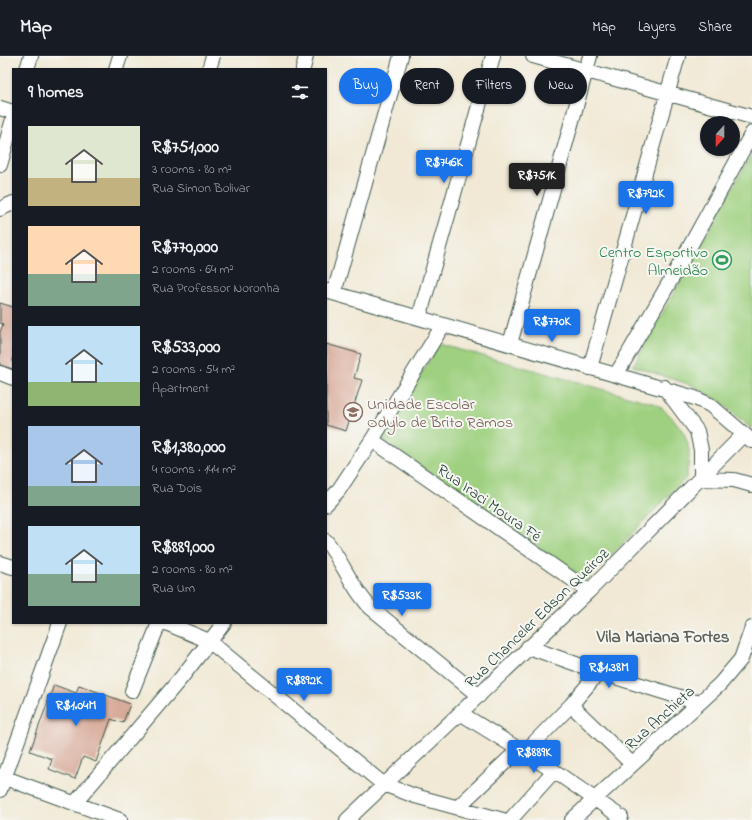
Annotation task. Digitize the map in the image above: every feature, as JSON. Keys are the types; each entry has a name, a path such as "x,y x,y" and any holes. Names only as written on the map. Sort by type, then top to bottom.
{"street":[{"path":"27,68 30,56"},
{"path":"116,68 120,56"},
{"path":"209,68 212,56"},
{"path":"302,68 306,56"},
{"path":"401,56 330,292 590,368 664,387 710,405 748,438"},
{"path":"419,318 493,56"},
{"path":"533,56 575,68"},
{"path":"586,68 590,56"},
{"path":"590,368 678,56"},
{"path":"587,72 752,117"},
{"path":"510,344 576,104"},
{"path":"0,108 12,112"},
{"path":"0,165 12,123"},
{"path":"616,375 684,257 752,133"},
{"path":"0,200 12,203"},
{"path":"0,209 12,203"},
{"path":"327,503 338,491 372,440 443,325"},
{"path":"0,373 12,378"},
{"path":"664,387 697,431 701,450 701,479 734,480 752,485"},
{"name":"Rua Chanceler Edson Queiroz","path":"347,820 382,784 460,713 528,647 589,591 701,479 748,438"},
{"name":"Rua Iraci Moura Fé","path":"372,440 589,591"},
{"path":"327,543 360,596 478,696"},
{"path":"0,562 12,567"},
{"path":"60,624 2,781 75,803 120,820"},
{"path":"132,691 159,624"},
{"path":"168,624 209,641 382,784 457,808 503,820"},
{"path":"75,803 181,678 223,624"},
{"name":"Rua Anchieta","path":"572,820 594,798 720,684 741,659 752,628"},
{"path":"528,647 599,672 699,703"},
{"path":"457,808 521,752 571,705 599,672"},
{"path":"571,705 632,764"},
{"path":"460,713 554,771 621,817"},
{"path":"510,820 554,771"}],"green space":[{"name":"Centro Esportivo Almeidão","path":"752,153 752,429 721,402 694,386 633,366"},
{"path":"440,344 656,404 674,419 687,440 689,455 686,478 587,580 380,439"}],"building":[{"path":"0,303 12,307 12,369 0,365 0,332 3,324 0,323"},
{"path":"327,344 361,354 354,378 362,380 346,431 327,425"},
{"path":"54,685 76,693 79,685 130,704 123,723 111,719 96,762 83,757 75,779 49,769 52,759 30,751"}],"place":[{"name":"Centro Esportivo Almeidão","path":"722,260"},
{"name":"Unidade Escolar Odylo de Brito Ramos","path":"353,412"}],"district":[{"name":"Vila Mariana Fortes","path":"663,636"}]}
